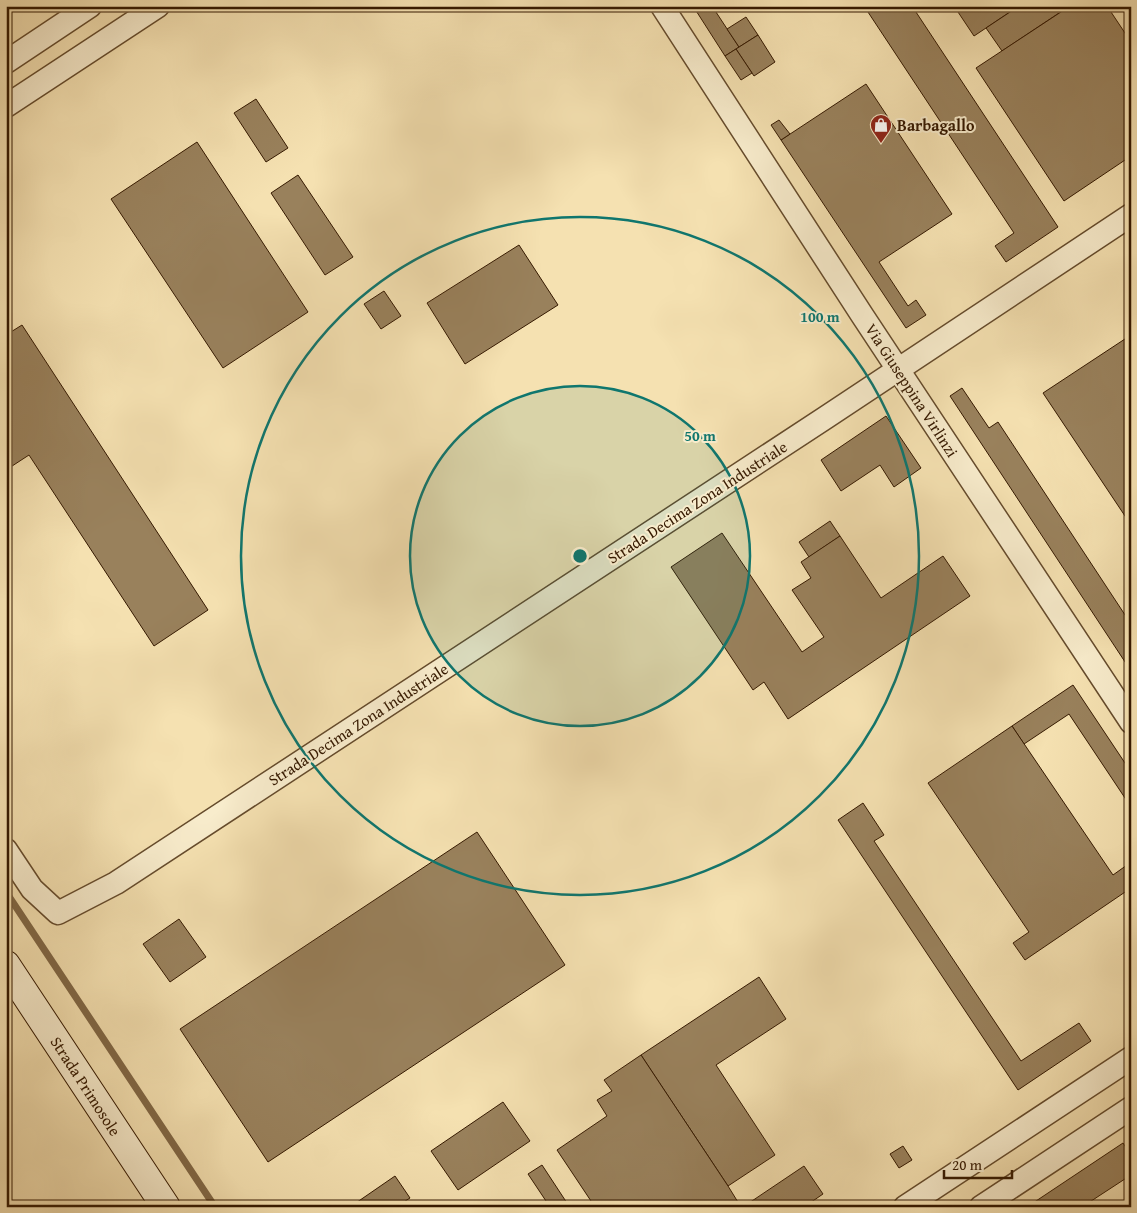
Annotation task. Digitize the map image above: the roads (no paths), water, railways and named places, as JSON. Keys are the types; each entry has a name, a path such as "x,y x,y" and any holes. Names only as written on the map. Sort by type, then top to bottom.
{"main road":[{"name":"Strada Primosole","path":"6,965 166,1207"}],"street":[{"path":"6,62 90,6"},
{"path":"6,106 158,6"},
{"name":"Via Giuseppina Virlinzi","path":"662,6 1131,722"},
{"name":"Strada Decima Zona Industriale","path":"6,850 32,889 58,913 116,883 1131,215"},
{"path":"905,1207 1131,1058"},
{"path":"981,1207 1131,1108"}],"waterway":[{"path":"6,892 215,1207"}],"place":[{"name":"Barbagallo","path":"881,144"}]}
